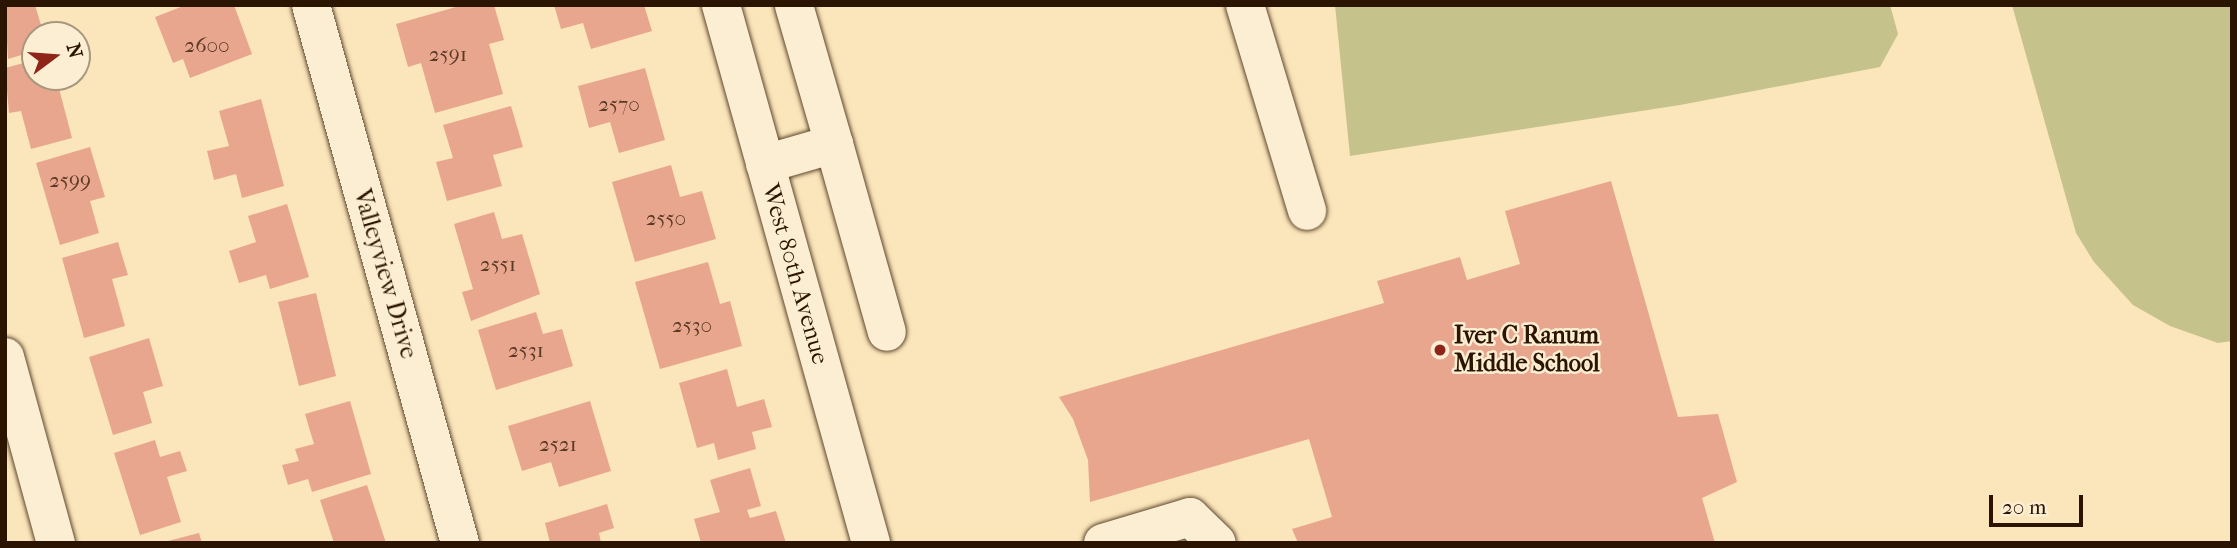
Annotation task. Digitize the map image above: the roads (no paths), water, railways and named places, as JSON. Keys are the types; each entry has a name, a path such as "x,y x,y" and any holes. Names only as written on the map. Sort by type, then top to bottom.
{"street":[{"name":"Valleyview Drive","path":"311,5 460,543"},
{"name":"West 80th Avenue","path":"720,5 871,543"},
{"path":"794,5 887,332"},
{"path":"1245,5 1307,211"},
{"path":"765,164 834,144"},
{"path":"5,358 56,543"},
{"path":"1103,543 1190,517 1217,543"}],"place":[{"name":"Iver C Ranum Middle School","path":"1440,350"}]}
